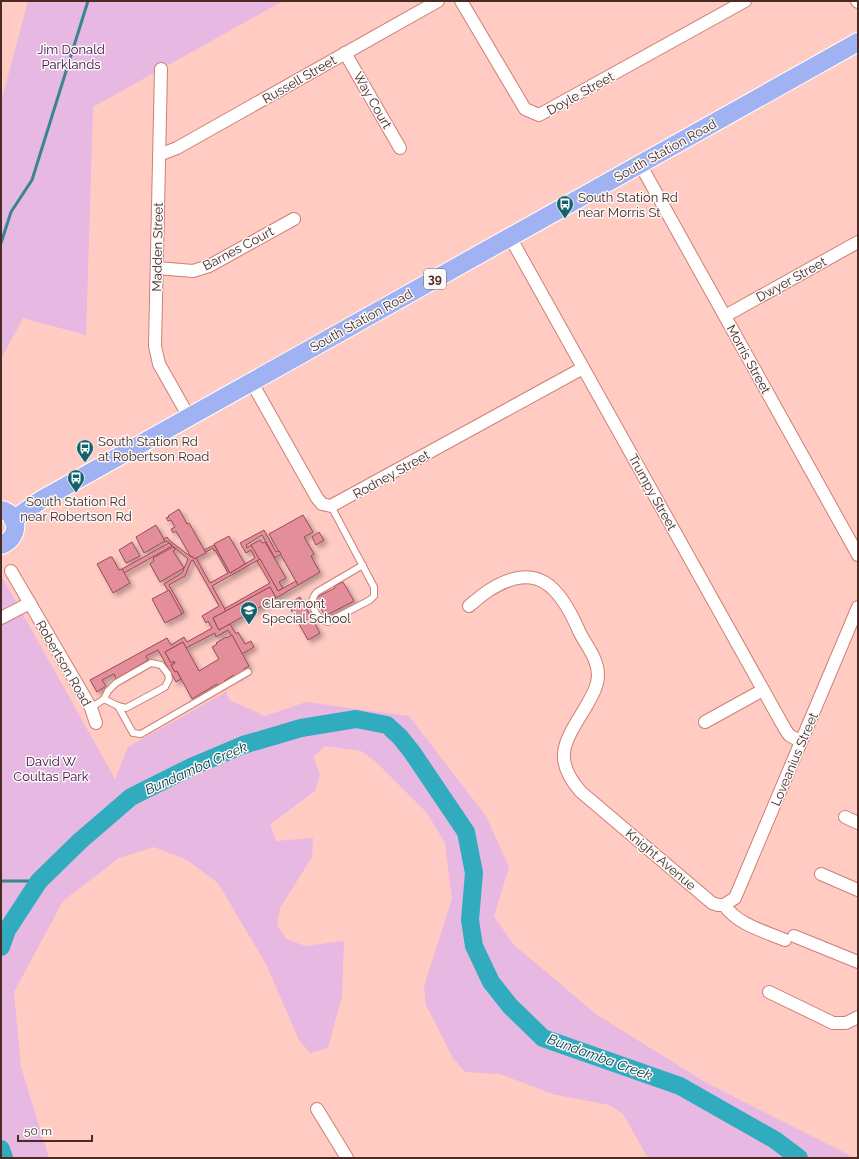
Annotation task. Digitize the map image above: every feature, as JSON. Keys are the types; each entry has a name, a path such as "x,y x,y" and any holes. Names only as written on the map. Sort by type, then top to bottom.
{"main road":[{"name":"South Station Road","path":"1,545 8,542 15,532 15,526 7,515 41,500 858,42"}],"street":[{"name":"Russell Street","path":"159,155 177,148 438,1"},
{"name":"Doyle Street","path":"461,1 525,109 539,116 745,1"},
{"name":"Way Court","path":"345,53 400,148"},
{"name":"Madden Street","path":"161,69 155,346 159,364 188,418"},
{"name":"Morris Street","path":"640,164 858,555"},
{"name":"Barnes Court","path":"157,268 193,271 210,266 294,219"},
{"name":"Trumpy Street","path":"510,237 763,690 789,735 801,742"},
{"name":"Dwyer Street","path":"725,316 858,242"},
{"name":"Rodney Street","path":"331,506 583,368"},
{"path":"251,381 317,498 322,504 331,506"},
{"name":"Robertson Road","path":"11,571 90,708 96,723"},
{"name":"Knight Avenue","path":"469,606 488,591 508,580 520,577 531,578 544,582 555,590 564,601 596,662 598,675 597,684 593,694 567,740 564,750 566,771 571,781 581,792 712,903 724,905 735,917 744,922 858,962"},
{"path":"1,618 30,603"},
{"name":"Loveanius Street","path":"724,905 735,898 858,608"},
{"path":"705,722 763,690"},
{"path":"845,817 858,823"},
{"path":"821,874 858,890"},
{"path":"769,992 833,1023 846,1024 858,1017"},
{"path":"318,1109 347,1158"}],"lane":[{"path":"331,506 363,565 374,587 374,596 370,600 328,622 323,621 312,605 313,596 317,592 363,565"},
{"path":"90,708 104,699 108,691 116,683 151,663 157,663 163,667 169,679 164,687 126,708 104,699"},
{"path":"118,706 133,733 141,734 248,672"}],"green space":[{"name":"Jim Donald Parklands","path":"28,1 283,1 93,107 86,335 23,318 1,359 1,96 3,95"},
{"name":"David W Coultas Park","path":"1,575 115,779 128,747 226,692 230,700 265,716 306,702 409,716 486,816 509,867 494,916 513,944 597,1015 705,1082 855,1158 648,1158 623,1114 609,1105 552,1094 500,1074 465,1072 453,1058 426,1005 424,986 452,899 445,843 427,813 375,761 361,751 325,746 313,757 320,774 315,791 270,824 276,841 313,838 312,857 280,908 277,925 286,939 305,946 344,941 342,996 328,1048 310,1053 299,1040 266,964 218,883 187,860 154,847 119,858 63,901 14,992 21,1067 49,1158 1,1158"}],"building":[{"path":"179,509 187,524 189,523 206,553 194,559 192,556 191,557 176,531 173,533 171,529 175,527 171,520 168,521 166,518"},
{"path":"303,515 313,532 304,537 314,554 311,556 320,572 298,585 269,534"},
{"path":"156,525 165,541 144,553 136,537"},
{"path":"264,530 276,552 279,551 281,554 275,558 262,535 246,545 247,548 252,545 260,559 212,586 226,611 213,618 219,630 230,624 236,634 238,632 245,644 251,641 254,647 242,654 228,630 216,637 215,633 186,648 183,642 165,652 171,663 174,661 175,663 171,665 175,672 177,671 181,679 176,682 158,650 146,656 148,660 116,679 114,674 102,680 106,686 97,692 90,680 167,638 171,645 184,637 187,642 212,628 208,621 206,623 202,616 219,606 193,560 191,561 185,576 169,585 184,612 182,614 164,584 182,573 188,559 167,541 165,542 164,539 167,537 191,557 192,556 194,559 196,558 210,583 228,573 213,548 206,552 204,550 214,545 230,573 255,558 251,550 246,553 240,543"},
{"path":"319,532 324,540 316,545 312,537"},
{"path":"229,536 245,564 230,573 214,544"},
{"path":"260,540 262,543 265,542 286,578 279,582 283,588 278,591 251,545"},
{"path":"132,542 140,556 126,563 119,550"},
{"path":"169,543 172,546 124,573 122,569"},
{"path":"173,547 176,549 173,551 184,568 160,582 150,564 154,561 153,558"},
{"path":"112,557 119,570 122,569 130,583 113,593 97,564"},
{"path":"260,559 278,591 296,581 298,585 276,598 270,587 226,611 224,609 270,583 257,561"},
{"path":"343,582 354,601 325,616 315,598 335,588 334,586"},
{"path":"270,587 276,598 219,630 213,618"},
{"path":"169,590 182,614 165,623 152,599"},
{"path":"300,597 320,633 308,640 288,604"},
{"path":"232,635 249,666 244,669 245,671 235,677 234,675 218,686 217,684 192,699 177,671 175,672 171,665 175,663 174,661 171,663 165,652 183,642 199,671 219,659 212,647 226,637 227,638"}],"waterway":[{"path":"1,243 11,212 32,180 88,1"},
{"name":"Bundamba Creek","path":"1,947 7,930 39,881 80,841 131,797 191,767 243,745 301,728 356,719 387,725 400,737 412,752 466,832 474,873 470,920 474,946 491,982 510,1006 543,1038 680,1086 775,1140 799,1158"},
{"path":"1,881 39,881"},
{"name":"Bundamba Creek","path":"1,1149 4,1158"}],"place":[{"name":"South Station Rd near Morris St","path":"565,219"},
{"name":"South Station Rd at Robertson Road","path":"85,463"},
{"name":"South Station Rd near Robertson Rd","path":"76,493"},
{"name":"Claremont Special School","path":"249,625"}]}
